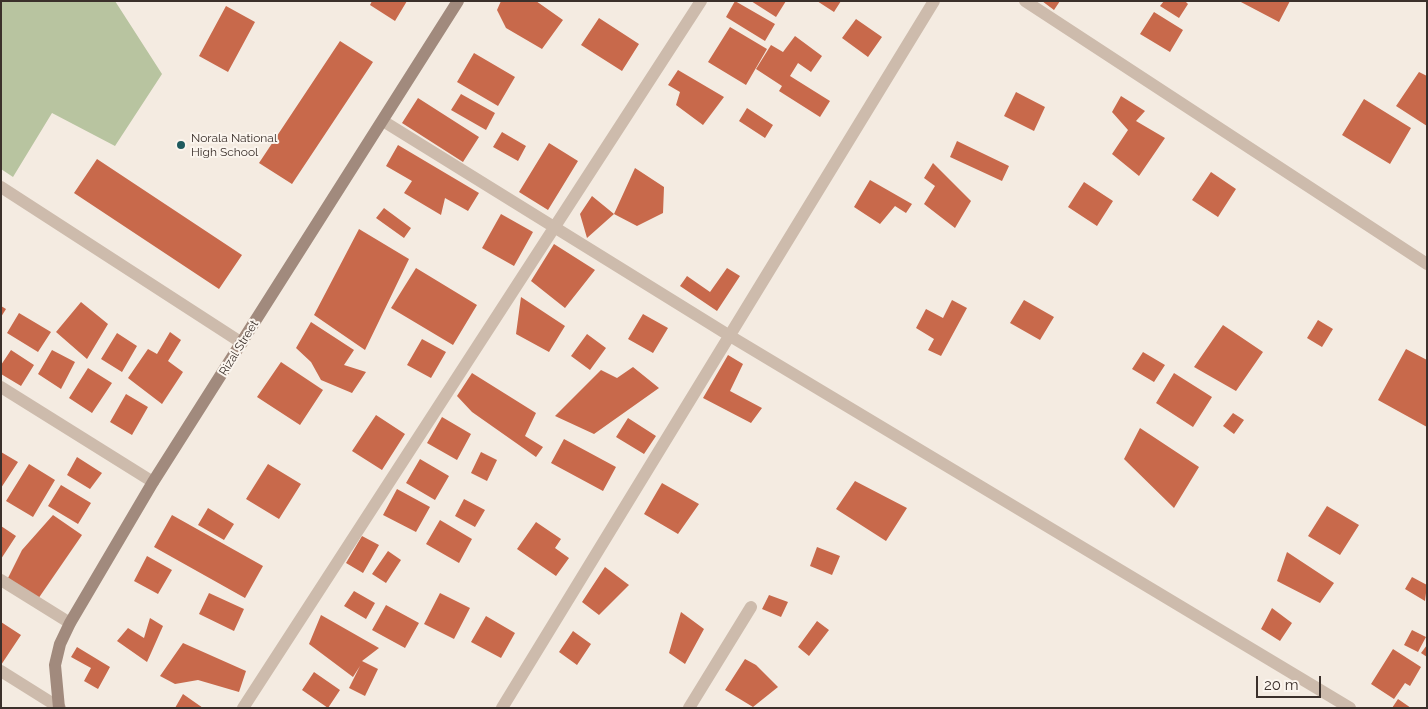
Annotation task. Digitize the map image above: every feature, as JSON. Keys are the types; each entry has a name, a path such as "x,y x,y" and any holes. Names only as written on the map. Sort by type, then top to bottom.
{"main road":[{"name":"Rizal Street","path":"59,707 55,664 60,644 70,623 154,482 458,1"}],"street":[{"path":"243,708 701,1"},
{"path":"502,708 934,1"},
{"path":"1025,1 1427,264"},
{"path":"383,121 730,336 1350,708"},
{"path":"1,187 242,343"},
{"path":"1,387 154,482"},
{"path":"1,580 70,623"},
{"path":"689,708 752,607"},
{"path":"1,671 59,707"}],"green space":[{"path":"1,1 115,1 162,74 115,146 52,113 13,177 1,169"}],"building":[{"path":"372,1 407,1 395,21 370,5"},
{"path":"501,1 536,1 563,20 542,49 506,28 497,10"},
{"path":"735,1 775,24 765,41 726,17"},
{"path":"751,1 786,1 776,17"},
{"path":"817,1 841,1 834,12"},
{"path":"1042,1 1060,1 1054,10"},
{"path":"1164,1 1185,1 1188,4 1179,18 1160,6"},
{"path":"1239,1 1290,1 1279,22"},
{"path":"226,6 255,22 228,72 199,56"},
{"path":"1154,12 1183,30 1170,52 1140,34"},
{"path":"599,18 639,44 622,71 581,45"},
{"path":"856,19 882,37 868,57 842,38"},
{"path":"730,27 767,49 746,85 708,62"},
{"path":"795,36 822,56 811,72 798,63 790,76 830,101 820,117 779,91 782,86 756,69 771,45 783,52"},
{"path":"340,41 373,62 292,184 259,163"},
{"path":"474,53 515,77 498,106 457,82"},
{"path":"678,70 724,97 703,125 676,105 680,92 668,85"},
{"path":"1419,72 1427,76 1427,126 1396,106"},
{"path":"1016,92 1045,107 1034,131 1004,116"},
{"path":"461,94 495,113 486,130 451,110"},
{"path":"1121,96 1145,111 1136,121 1165,138 1139,176 1112,154 1128,130 1112,112"},
{"path":"418,98 479,137 463,162 402,123"},
{"path":"1364,99 1411,128 1390,164 1342,135"},
{"path":"747,108 773,125 765,138 739,121"},
{"path":"502,132 526,146 518,161 493,147"},
{"path":"957,141 1009,166 1002,181 950,157"},
{"path":"549,143 578,161 548,210 519,192"},
{"path":"398,145 479,193 468,211 445,198 441,215 404,193 412,181 386,166"},
{"path":"97,159 242,255 219,289 74,193"},
{"path":"933,163 971,201 955,228 924,204 935,186 924,178"},
{"path":"635,168 664,187 663,213 637,226 614,214"},
{"path":"1211,172 1236,189 1218,217 1192,200"},
{"path":"870,180 912,204 906,213 895,206 880,224 854,207"},
{"path":"1084,182 1113,201 1097,226 1068,207"},
{"path":"592,196 614,214 587,238 580,214"},
{"path":"384,208 411,228 404,238 376,218"},
{"path":"501,214 533,232 514,266 482,248"},
{"path":"359,229 409,259 365,350 314,315"},
{"path":"554,244 595,270 565,308 531,281"},
{"path":"416,268 477,305 453,345 391,308"},
{"path":"727,268 740,276 717,311 680,286 687,276 710,292"},
{"path":"521,297 565,326 549,352 516,334"},
{"path":"952,300 967,308 941,356 928,350 934,339 916,328 926,309 943,318"},
{"path":"1024,300 1054,317 1040,340 1010,323"},
{"path":"81,302 108,324 87,359 56,332"},
{"path":"1,306 6,309 1,317"},
{"path":"19,313 51,332 38,352 7,333"},
{"path":"643,314 668,328 653,353 628,339"},
{"path":"1318,320 1333,329 1322,347 1307,338"},
{"path":"311,322 354,350 344,365 366,372 352,393 321,380 311,362 296,348"},
{"path":"1223,325 1263,352 1236,391 1194,367"},
{"path":"170,332 181,340 168,361 183,372 162,404 128,378 148,349 157,354"},
{"path":"117,333 137,346 122,372 101,359"},
{"path":"587,334 606,348 590,370 571,356"},
{"path":"422,339 446,352 431,378 407,365"},
{"path":"1406,349 1427,360 1427,427 1378,400"},
{"path":"11,350 34,365 21,386 1,374 1,365"},
{"path":"52,350 75,362 61,389 38,374"},
{"path":"1143,352 1165,365 1154,382 1132,369"},
{"path":"728,355 743,364 730,391 762,408 751,423 703,398"},
{"path":"281,362 323,390 300,425 257,397"},
{"path":"633,367 659,388 594,434 555,416 601,370 617,378"},
{"path":"88,368 112,383 92,413 69,398"},
{"path":"472,373 536,413 525,436 543,447 536,457 472,412 457,396"},
{"path":"1174,373 1212,397 1193,427 1156,403"},
{"path":"126,394 148,407 132,435 110,422"},
{"path":"1233,413 1244,420 1234,434 1223,426"},
{"path":"376,415 405,434 382,470 352,451"},
{"path":"442,417 471,434 457,460 427,443"},
{"path":"628,418 656,436 644,454 616,437"},
{"path":"1140,428 1199,467 1174,508 1124,459"},
{"path":"564,439 616,467 603,491 551,463"},
{"path":"1,452 18,462 1,488"},
{"path":"481,452 497,460 487,481 471,473"},
{"path":"77,457 102,473 90,489 67,475"},
{"path":"420,459 449,476 435,500 406,483"},
{"path":"29,464 55,480 33,517 6,501"},
{"path":"268,464 301,484 279,519 246,499"},
{"path":"855,481 907,508 886,541 836,509"},
{"path":"662,483 699,504 678,534 644,514"},
{"path":"61,485 91,503 78,524 48,506"},
{"path":"397,489 430,507 416,532 383,515"},
{"path":"464,499 485,510 475,527 455,516"},
{"path":"1327,506 1359,525 1340,555 1308,536"},
{"path":"208,508 234,524 224,540 198,525"},
{"path":"53,515 82,535 38,599 8,578 22,550"},
{"path":"172,515 263,566 245,598 154,547"},
{"path":"440,520 472,539 459,563 426,544"},
{"path":"536,522 561,539 555,548 569,558 556,576 517,549"},
{"path":"1,526 16,536 1,559"},
{"path":"362,536 379,545 363,573 346,563"},
{"path":"817,547 840,556 832,575 810,566"},
{"path":"388,551 401,560 386,583 372,574"},
{"path":"1287,552 1334,583 1320,603 1277,581"},
{"path":"147,556 172,570 158,594 134,581"},
{"path":"605,567 629,585 599,615 582,602"},
{"path":"1412,577 1427,585 1425,601 1405,589"},
{"path":"354,591 375,603 366,619 344,606"},
{"path":"209,593 244,609 234,631 199,614"},
{"path":"440,593 470,608 454,639 424,624"},
{"path":"769,595 788,602 781,617 762,609"},
{"path":"386,605 419,623 405,648 372,630"},
{"path":"1272,608 1292,623 1280,641 1261,629"},
{"path":"681,612 704,629 685,664 669,653"},
{"path":"321,615 379,648 362,661 378,669 365,696 349,688 360,666 353,677 309,644"},
{"path":"486,616 515,633 501,658 471,642"},
{"path":"150,618 163,626 147,662 117,641 128,628 144,638"},
{"path":"817,621 829,630 809,656 798,647"},
{"path":"1,622 21,635 1,665"},
{"path":"1412,630 1426,637 1418,652 1404,645"},
{"path":"573,631 591,644 577,665 559,652"},
{"path":"183,643 246,671 239,692 198,680 175,684 160,676"},
{"path":"1427,645 1427,657 1421,653"},
{"path":"77,647 110,667 98,689 84,681 91,668 71,657"},
{"path":"1393,649 1421,667 1410,686 1405,683 1394,699 1371,684"},
{"path":"745,659 756,665 778,687 753,707 725,690"},
{"path":"314,672 340,690 328,708 302,690"},
{"path":"183,694 203,708 175,708"},
{"path":"1398,699 1411,708 1392,708"}],"place":[{"name":"Norala National High School","path":"181,145"}]}
